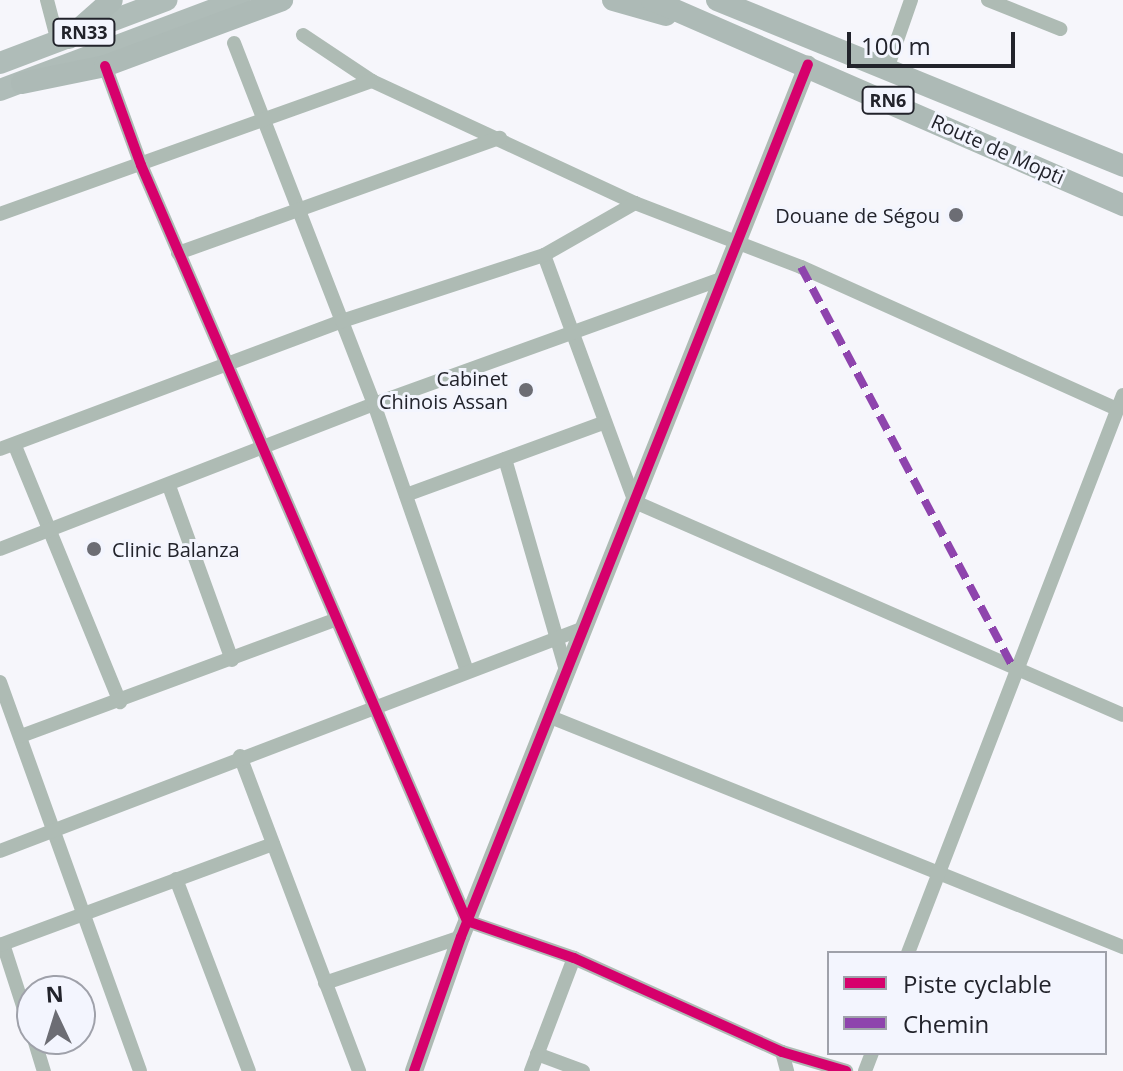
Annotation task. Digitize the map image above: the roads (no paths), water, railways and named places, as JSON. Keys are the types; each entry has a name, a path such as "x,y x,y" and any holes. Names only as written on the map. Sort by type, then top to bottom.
{"highway":[{"path":"64,40 112,0"},
{"path":"22,83 105,66 282,0"},
{"path":"613,0 721,30"},
{"name":"Route de Mopti","path":"652,0 808,64 1123,205"},
{"name":"Route de Mopti","path":"717,0 1123,166"},
{"path":"755,0 806,36"}],"main road":[{"name":"RN33","path":"0,63 167,0"},
{"name":"RN33","path":"0,90 240,0"}],"street":[{"path":"47,0 64,40"},
{"path":"887,69 911,0"},
{"path":"988,0 1060,29"},
{"path":"303,35 372,81 635,203 739,242 1120,402 1014,669 909,951"},
{"path":"234,43 374,404 467,671"},
{"path":"414,1071 464,929 808,64"},
{"path":"105,66 141,165 464,929"},
{"path":"0,214 372,81"},
{"path":"178,253 500,138"},
{"path":"120,702 48,531 4,447 342,321 544,255 635,203"},
{"path":"544,255 568,333 635,502 1123,715"},
{"path":"0,549 169,486 261,446 722,279"},
{"path":"406,495 603,423"},
{"path":"505,459 559,637 566,670"},
{"path":"169,486 232,660"},
{"path":"21,736 120,702 335,620"},
{"path":"0,851 240,756 584,628"},
{"path":"0,682 56,829 140,1071"},
{"path":"548,716 1123,947"},
{"path":"240,756 359,1071"},
{"path":"16,986 2,944 273,844"},
{"path":"176,879 249,1071"},
{"path":"325,983 464,929 574,958 782,1052 846,1071"},
{"path":"531,1071 574,958"},
{"path":"782,1052 787,1071"},
{"path":"537,1054 583,1071"}],"place":[{"name":"Douane de Ségou","path":"956,215"},
{"name":"Cabinet Chinois Assan","path":"526,390"},
{"name":"Clinic Balanza","path":"94,549"}]}
